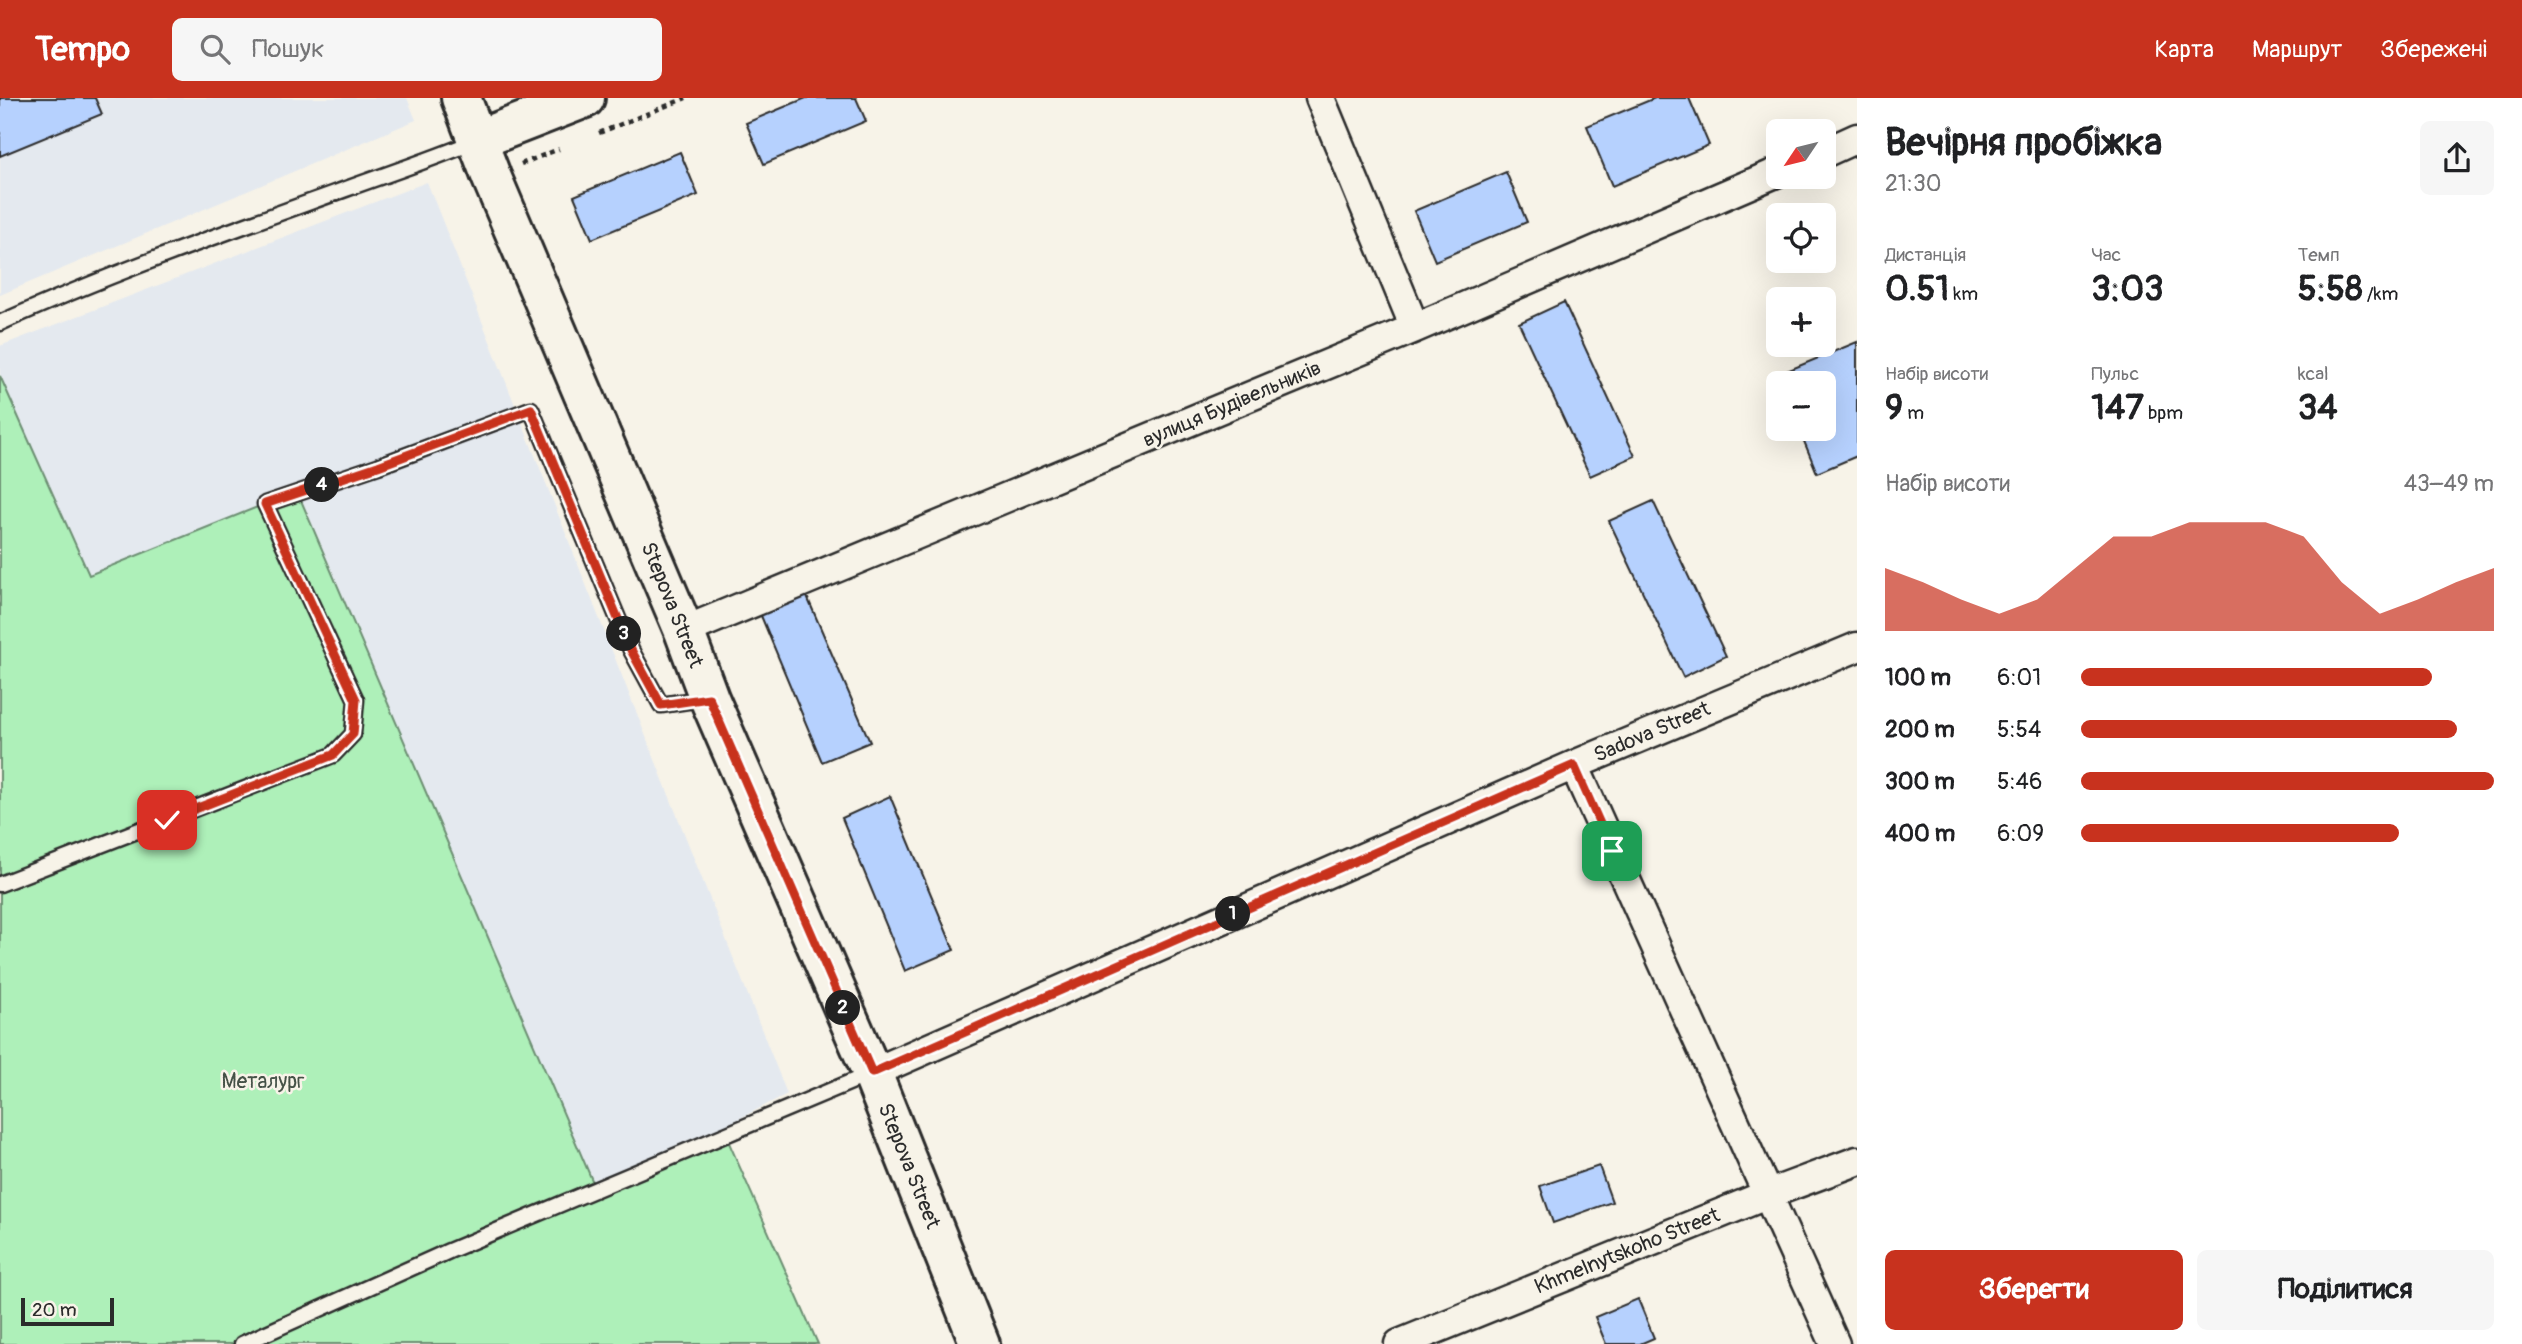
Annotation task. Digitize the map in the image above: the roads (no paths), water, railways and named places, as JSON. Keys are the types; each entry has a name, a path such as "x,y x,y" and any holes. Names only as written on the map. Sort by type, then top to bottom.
{"street":[{"name":"Stepova Street","path":"461,98 684,631 709,698 872,1073 979,1344"},
{"path":"477,140 585,98"},
{"path":"1320,98 1415,328"},
{"path":"1836,147 1857,138"},
{"name":"вулиця Будівельників","path":"684,631 1415,328 1766,177"},
{"name":"Sadova Street","path":"872,1073 1574,765 1857,647"},
{"path":"1574,765 1835,1344"},
{"name":"Khmelnytskoho Street","path":"1399,1344 1766,1195 1857,1161"}],"lane":[{"path":"0,323 68,292 430,160 477,140"},
{"path":"0,884 333,755 353,734 356,700 265,504 378,466 531,409 631,650 661,705 709,698"},
{"path":"242,1344 449,1251 872,1073"}],"park label":[{"name":"Металург","path":"263,1081"}]}
